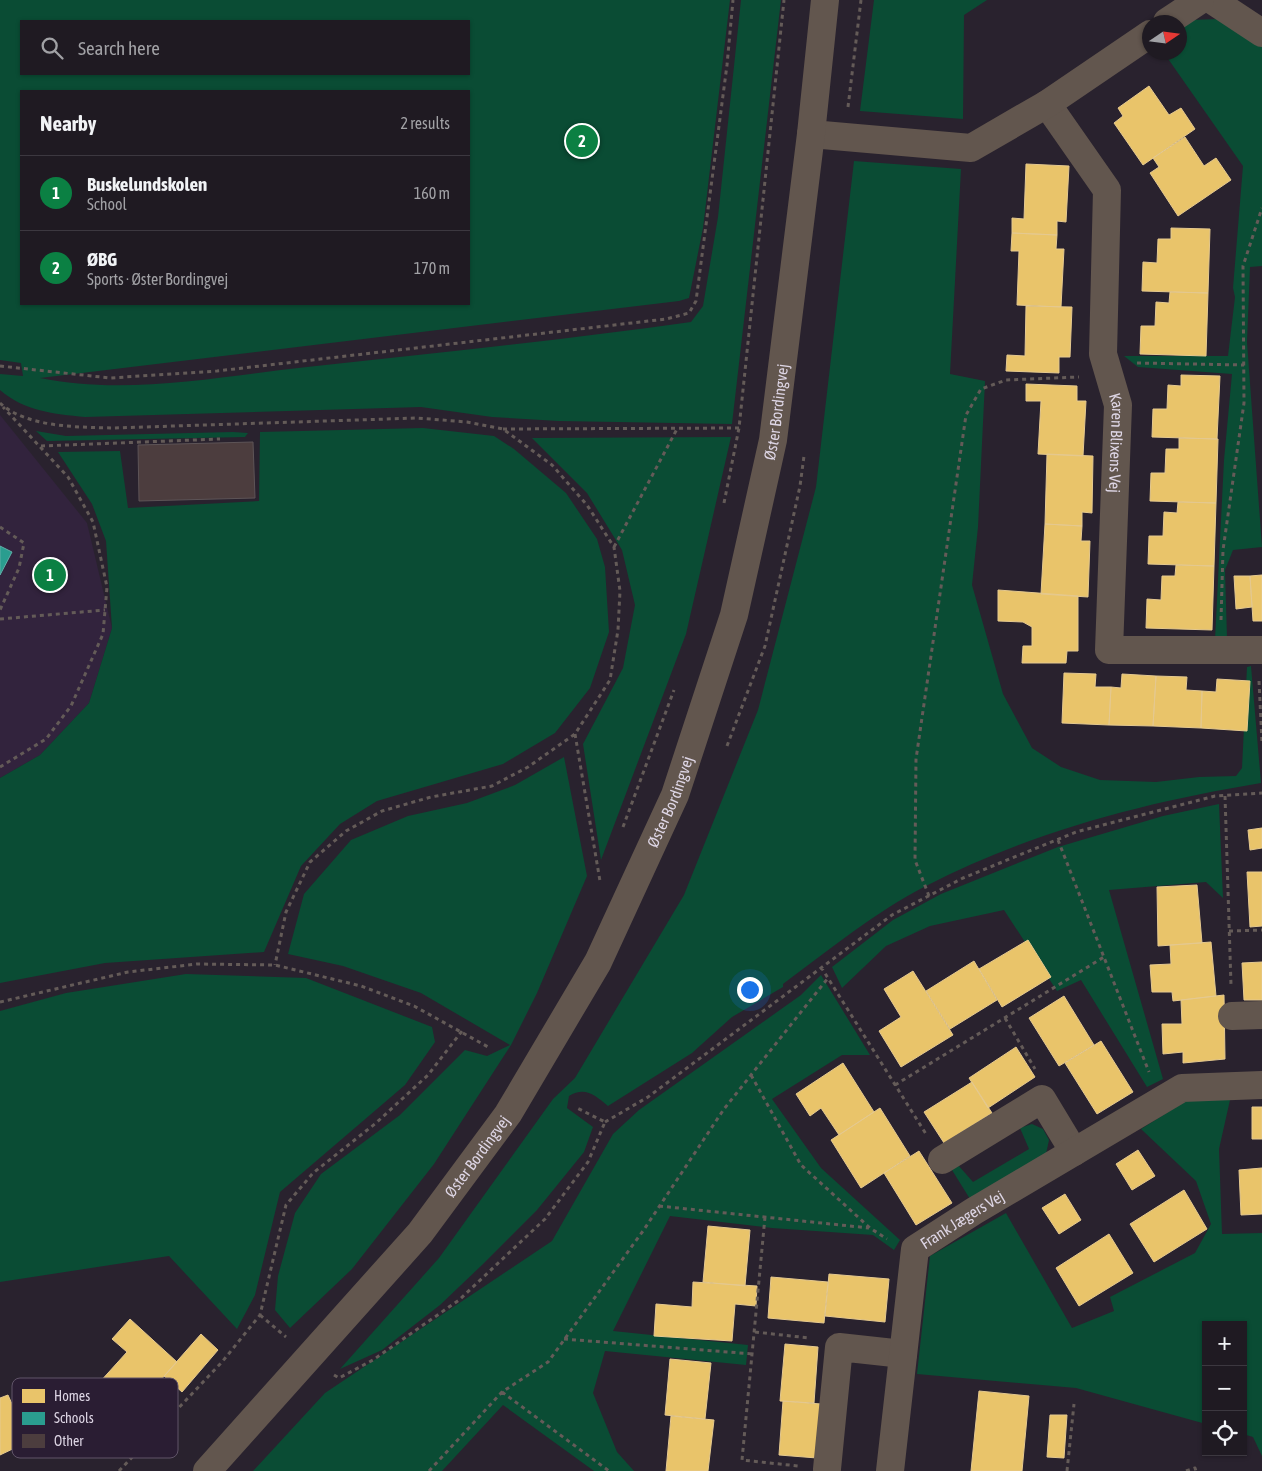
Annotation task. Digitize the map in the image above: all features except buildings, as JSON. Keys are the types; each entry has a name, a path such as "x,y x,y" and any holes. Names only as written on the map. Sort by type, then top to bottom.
{"street":[{"name":"Øster Bordingvej","path":"207,1471 420,1233 508,1114 598,962 675,795 734,615 772,440 812,134 825,0"},
{"path":"1178,15 1200,0"},
{"path":"1212,0 1262,33"},
{"path":"812,134 972,148 1047,104 1142,39"},
{"name":"Karen Blixens Vej","path":"1047,104 1107,190 1103,354 1118,405 1108,650 1260,651"},
{"path":"1232,1016 1262,1015"},
{"name":"Frank Jægers Vej","path":"890,1471 915,1250 974,1211 1182,1088 1262,1085"},
{"path":"942,1160 1042,1099 1074,1152"},
{"path":"827,1469 840,1347 903,1354"}],"path":[{"path":"0,366 110,378 217,371 666,318 689,313 696,302 727,65 733,0"},
{"path":"723,512 739,428 784,0"},
{"path":"1219,650 1223,550 1244,403 1243,266 1262,208"},
{"path":"929,896 915,860 916,759 966,415 981,389 1006,380 1107,370 1244,365"},
{"path":"1,404 33,420 68,427 114,428 417,418 467,422 502,429 739,428"},
{"path":"0,767 46,740 71,706 103,634 107,587 93,522 68,477 1,404"},
{"path":"276,965 286,912 310,862 346,831 390,809 431,796 492,786 528,768 575,734 610,680 618,630 620,591 614,547 587,506 552,465 502,429"},
{"path":"614,547 677,429"},
{"path":"40,446 220,439"},
{"path":"0,527 24,543 19,568 0,610"},
{"path":"0,619 105,610"},
{"path":"1260,651 1262,742"},
{"path":"622,831 675,687"},
{"path":"575,734 600,881"},
{"path":"260,1315 310,1358 339,1378 373,1360 459,1300 545,1219 588,1162 605,1122 648,1097 892,915 963,878 1058,840 1095,828 1215,796 1262,793"},
{"path":"1226,796 1232,1016"},
{"path":"1058,840 1161,1100"},
{"path":"596,890 604,873"},
{"path":"1229,931 1262,930"},
{"path":"895,1085 1104,957"},
{"path":"0,1002 128,972 197,964 276,965 361,986 414,1006 490,1048"},
{"path":"821,967 942,1160"},
{"path":"429,1471 502,1392 548,1362 659,1206 724,1109 828,978"},
{"path":"1005,1018 1040,1079 1042,1099"},
{"path":"178,1409 222,1362 260,1315 286,1205 313,1173 376,1123 428,1075 462,1031"},
{"path":"752,1075 801,1165 870,1228 895,1244 915,1250"},
{"path":"575,1107 605,1122"},
{"path":"659,1206 870,1228"},
{"path":"766,1217 742,1460 827,1469"},
{"path":"755,1332 823,1339 840,1347"},
{"path":"564,1339 753,1354"},
{"path":"502,1392 609,1471"},
{"path":"1067,1471 1074,1404"},
{"path":"119,1471 131,1458"},
{"path":"1186,1471 1195,1468 1196,1471"}],"shaded area":[{"path":"0,415 87,523 112,628 89,703 40,755 0,778"}],"green space":[{"path":"0,0 730,0 703,228 689,298 679,301 40,378 73,383 140,385 174,383 691,322 703,306 718,217 741,0 781,0 732,424 559,421 492,417 421,407 85,417 29,407 19,403 0,390 0,374 23,376 21,363 0,360"},
{"path":"874,0 987,0 964,15 963,119 860,111"},
{"path":"1219,19 1262,46 1262,266 1250,267 1247,342 1262,547 1233,550 1225,570 1227,638 1215,640 1224,460 1232,374 1138,367 1124,356 1228,356 1235,297 1233,288 1243,166 1169,60 1187,60 1187,23 1191,20"},
{"path":"854,161 961,169 950,374 985,381 978,527 972,585 1003,694 1032,748 1061,767 1100,780 1156,782 1199,777 1236,776 1242,768 1247,667 1251,666 1261,783 1175,800 1089,821 1006,850 966,867 907,896 870,919 783,984 783,987 732,1017 692,1053 608,1106 590,1093 580,1092 569,1096 567,1108 593,1127 584,1152 537,1210 440,1305 382,1350 340,1369 439,1258 553,1099 575,1078 684,895 758,710 816,487"},
{"path":"423,428 494,436 514,449 566,493 597,539 605,567 609,632 590,688 555,733 503,764 377,801 340,824 301,866 264,952 105,963 0,983 0,778 40,755 89,703 112,628 106,541 92,504 58,452 120,451 128,508 259,501 260,432"},
{"path":"36,431 66,436 248,433 245,437 47,441"},
{"path":"731,437 686,634 601,860 583,744 623,668 635,605 622,550 587,493 532,438"},
{"path":"564,757 587,876 537,993 511,1045 434,1164 352,1269 290,1328 275,1310 278,1276 295,1213 321,1174 400,1115 465,1050 487,1056 510,1045 421,993 343,966 288,954 304,894 351,840 408,816 467,803 515,785"},
{"path":"1219,804 1223,898 1206,882 1109,890 1163,1079 1147,1087 1081,980 1057,991 1004,910 930,926 886,946 842,988 832,967 893,920 941,894 1058,847 1163,816"},
{"path":"186,974 306,978 432,1027 435,1042 405,1085 280,1192 255,1295 237,1329 169,1256 0,1282 0,1011 66,993"},
{"path":"821,975 870,1055 842,1055 772,1099 821,1168 900,1240 894,1250 873,1235 772,1228 670,1216 613,1331 748,1345 746,1365 605,1351 593,1393 617,1452 634,1471 594,1471 503,1405 442,1471 253,1471 325,1393 552,1241 613,1134 639,1110 801,995"},
{"path":"1192,1097 1230,1100 1219,1149 1222,1234 1262,1233 1262,1456 1253,1437 1247,1435 1247,1321 1202,1321 1202,1423 1076,1388 917,1374 930,1256 1006,1213 1072,1328 1114,1311 1110,1297 1195,1253 1211,1224 1196,1181 1141,1129"},
{"path":"1032,1124 1043,1129 1049,1140 1046,1154 970,1199 952,1170 958,1165 973,1182 1029,1149 1020,1128"}],"place":[{"name":"ØBG","path":"582,141"},
{"name":"Buskelundskolen","path":"50,575"}]}
